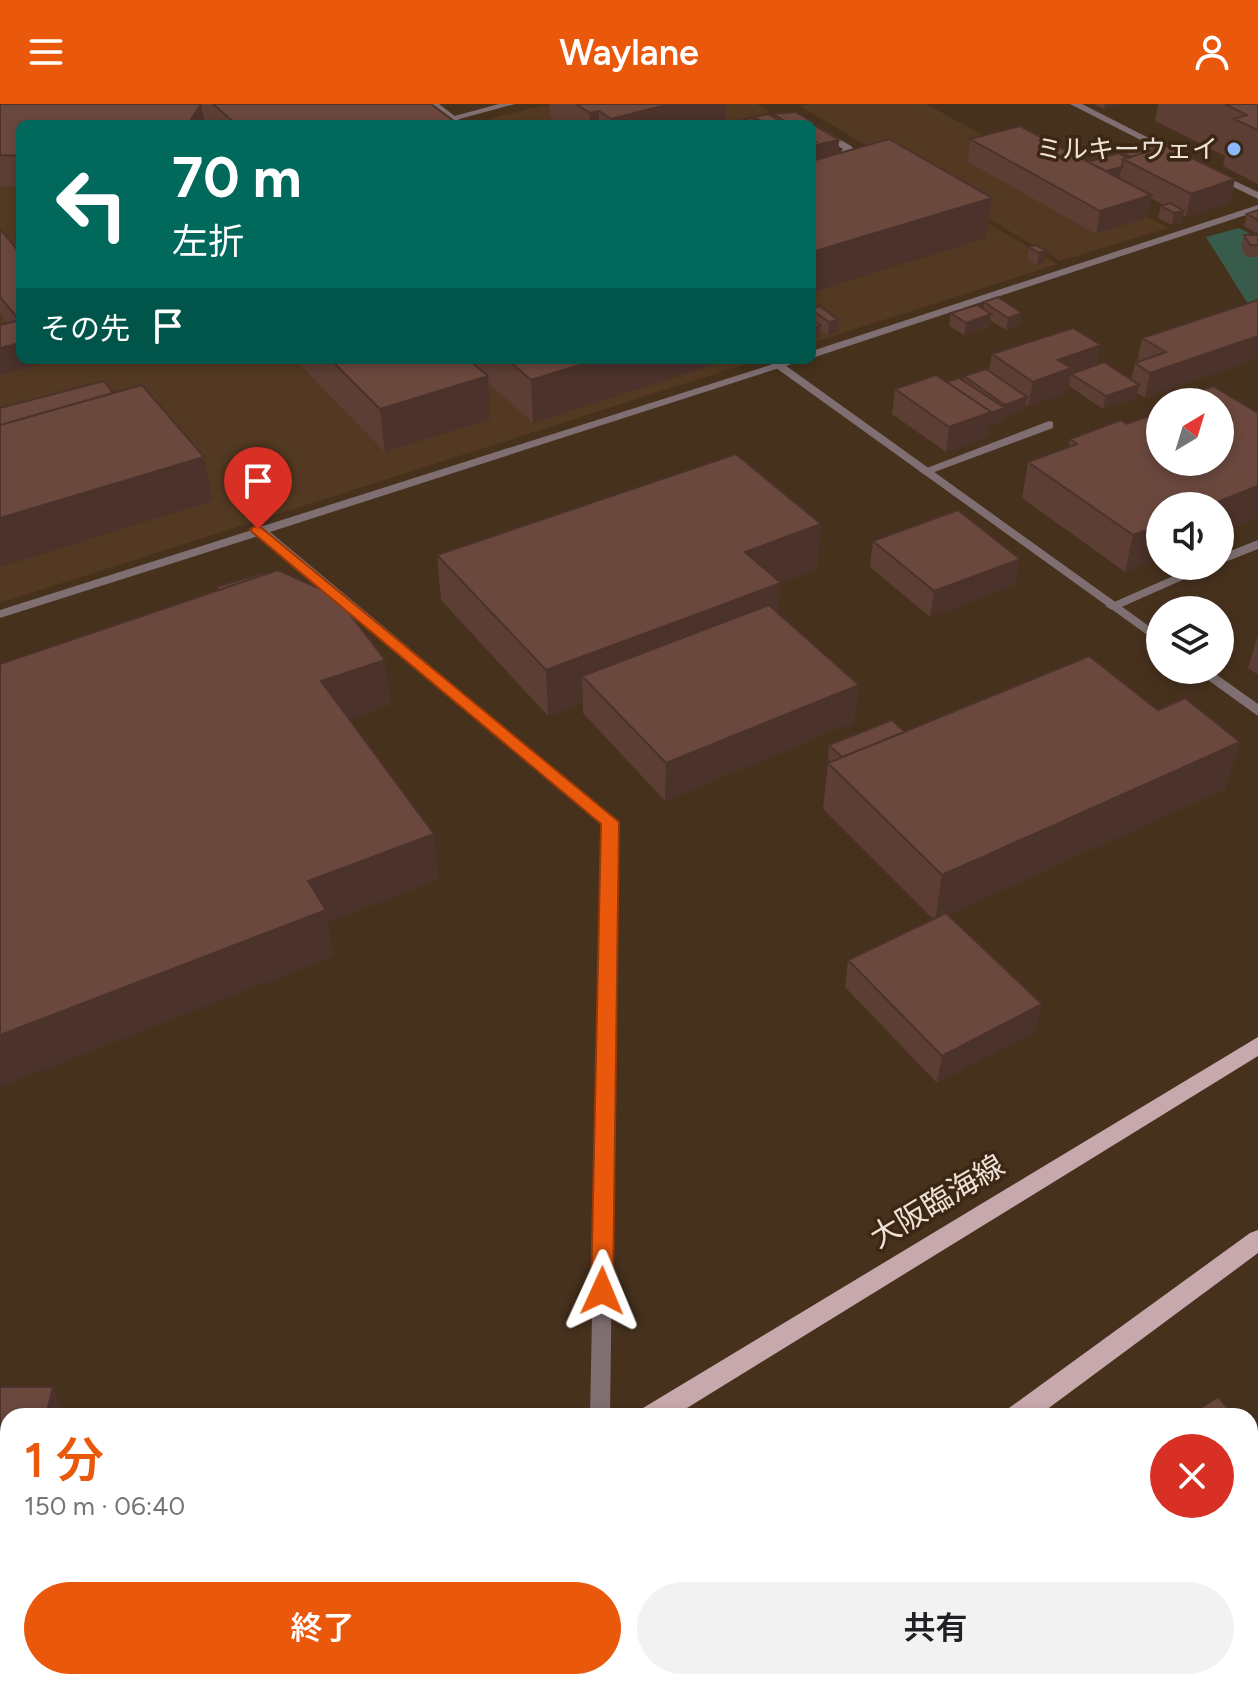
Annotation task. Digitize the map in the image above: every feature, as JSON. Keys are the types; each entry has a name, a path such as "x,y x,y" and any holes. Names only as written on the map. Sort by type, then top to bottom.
{"main road":[{"name":"大阪臨海線","path":"665,1408 1258,1045"},
{"path":"1029,1408 1258,1240"}],"street":[{"path":"433,104 455,120"},
{"path":"459,120 510,104"},
{"path":"1075,104 1188,161"},
{"path":"816,128 848,148 842,157 816,165"},
{"path":"1202,168 1258,196"},
{"path":"816,354 1258,208"},
{"path":"0,614 771,364"},
{"path":"775,364 1146,630"},
{"path":"925,471 1049,425"},
{"path":"258,529 610,822 600,1408"},
{"path":"1234,554 1258,544"},
{"path":"1112,606 1174,580"},
{"path":"1220,684 1258,711"}],"shaded area":[{"path":"0,104 339,120 16,120 16,364 743,365 0,603"},
{"path":"550,104 757,104 770,112 739,120 488,119"},
{"path":"926,104 992,140 1003,137 1168,228 1060,261 800,106"},
{"path":"898,171 1058,264 816,342 816,195"}],"green space":[{"path":"1239,228 1258,238 1258,320 1206,237"}],"building":[{"path":"0,104 201,104 191,120 16,120 16,156 0,155"},
{"path":"213,104 431,104 453,120 231,120"},
{"path":"576,104 670,104 611,119 599,111 590,113"},
{"path":"1225,104 1258,104 1258,130 1234,119 1247,115"},
{"path":"796,112 809,120 783,120 773,114"},
{"path":"768,114 778,120 760,120 755,117"},
{"path":"816,126 839,140 816,145"},
{"path":"1020,126 1151,195 1100,211 970,139"},
{"path":"889,139 992,198 816,251 816,160"},
{"path":"1152,145 1158,148 1131,157 1124,153"},
{"path":"1167,146 1235,179 1191,194 1123,159"},
{"path":"1118,153 1128,158 1123,159 1122,167 1106,171 1088,162"},
{"path":"1170,203 1184,211 1174,213 1161,206"},
{"path":"1258,210 1258,220 1247,214"},
{"path":"0,229 16,248 16,316 0,297"},
{"path":"1244,235 1258,235 1258,245 1250,245"},
{"path":"1036,245 1046,251 1039,253 1029,247"},
{"path":"998,297 1022,313 1008,318 984,302"},
{"path":"1258,300 1258,336 1150,373 1135,363 1166,352 1142,338"},
{"path":"977,305 991,314 966,323 951,313"},
{"path":"820,306 838,320 829,322 816,313 816,308"},
{"path":"16,321 16,344 0,348 0,325"},
{"path":"1073,328 1101,345 1058,360 1071,368 1033,382 992,354"},
{"path":"1104,362 1139,385 1106,396 1071,374"},
{"path":"335,364 474,364 488,376 380,409"},
{"path":"513,364 583,364 531,380"},
{"path":"986,369 1027,397 1005,405 964,376"},
{"path":"936,375 991,412 949,427 895,389"},
{"path":"959,378 1005,408 991,413 947,382"},
{"path":"104,381 113,393 0,425 0,408"},
{"path":"142,385 204,457 0,518 0,425"},
{"path":"1234,399 1258,413 1258,486 1234,495 1234,492 1146,492 1146,530 1133,535 1028,462 1077,444 1070,439 1121,420 1127,424 1146,417 1146,476 1234,476"},
{"path":"736,454 821,524 745,552 781,583 546,670 437,555"},
{"path":"958,510 1020,559 934,591 873,541"},
{"path":"278,570 336,596 385,660 321,681 434,834 308,881 326,910 0,1035 0,664"},
{"path":"262,573 219,590 217,587"},
{"path":"769,605 859,685 666,763 582,676"},
{"path":"1089,656 1158,710 1185,698 1240,742 942,875 828,763"},
{"path":"892,720 905,732 842,757 829,745"},
{"path":"946,913 1042,1004 942,1056 848,960"},
{"path":"0,1387 53,1387 48,1408 0,1408"},
{"path":"1218,1397 1228,1408 1201,1408"}],"place":[{"name":"ミルキーウェイ","path":"1234,149"}],"route":[{"path":"258,529 610,822 602,1291"}]}
